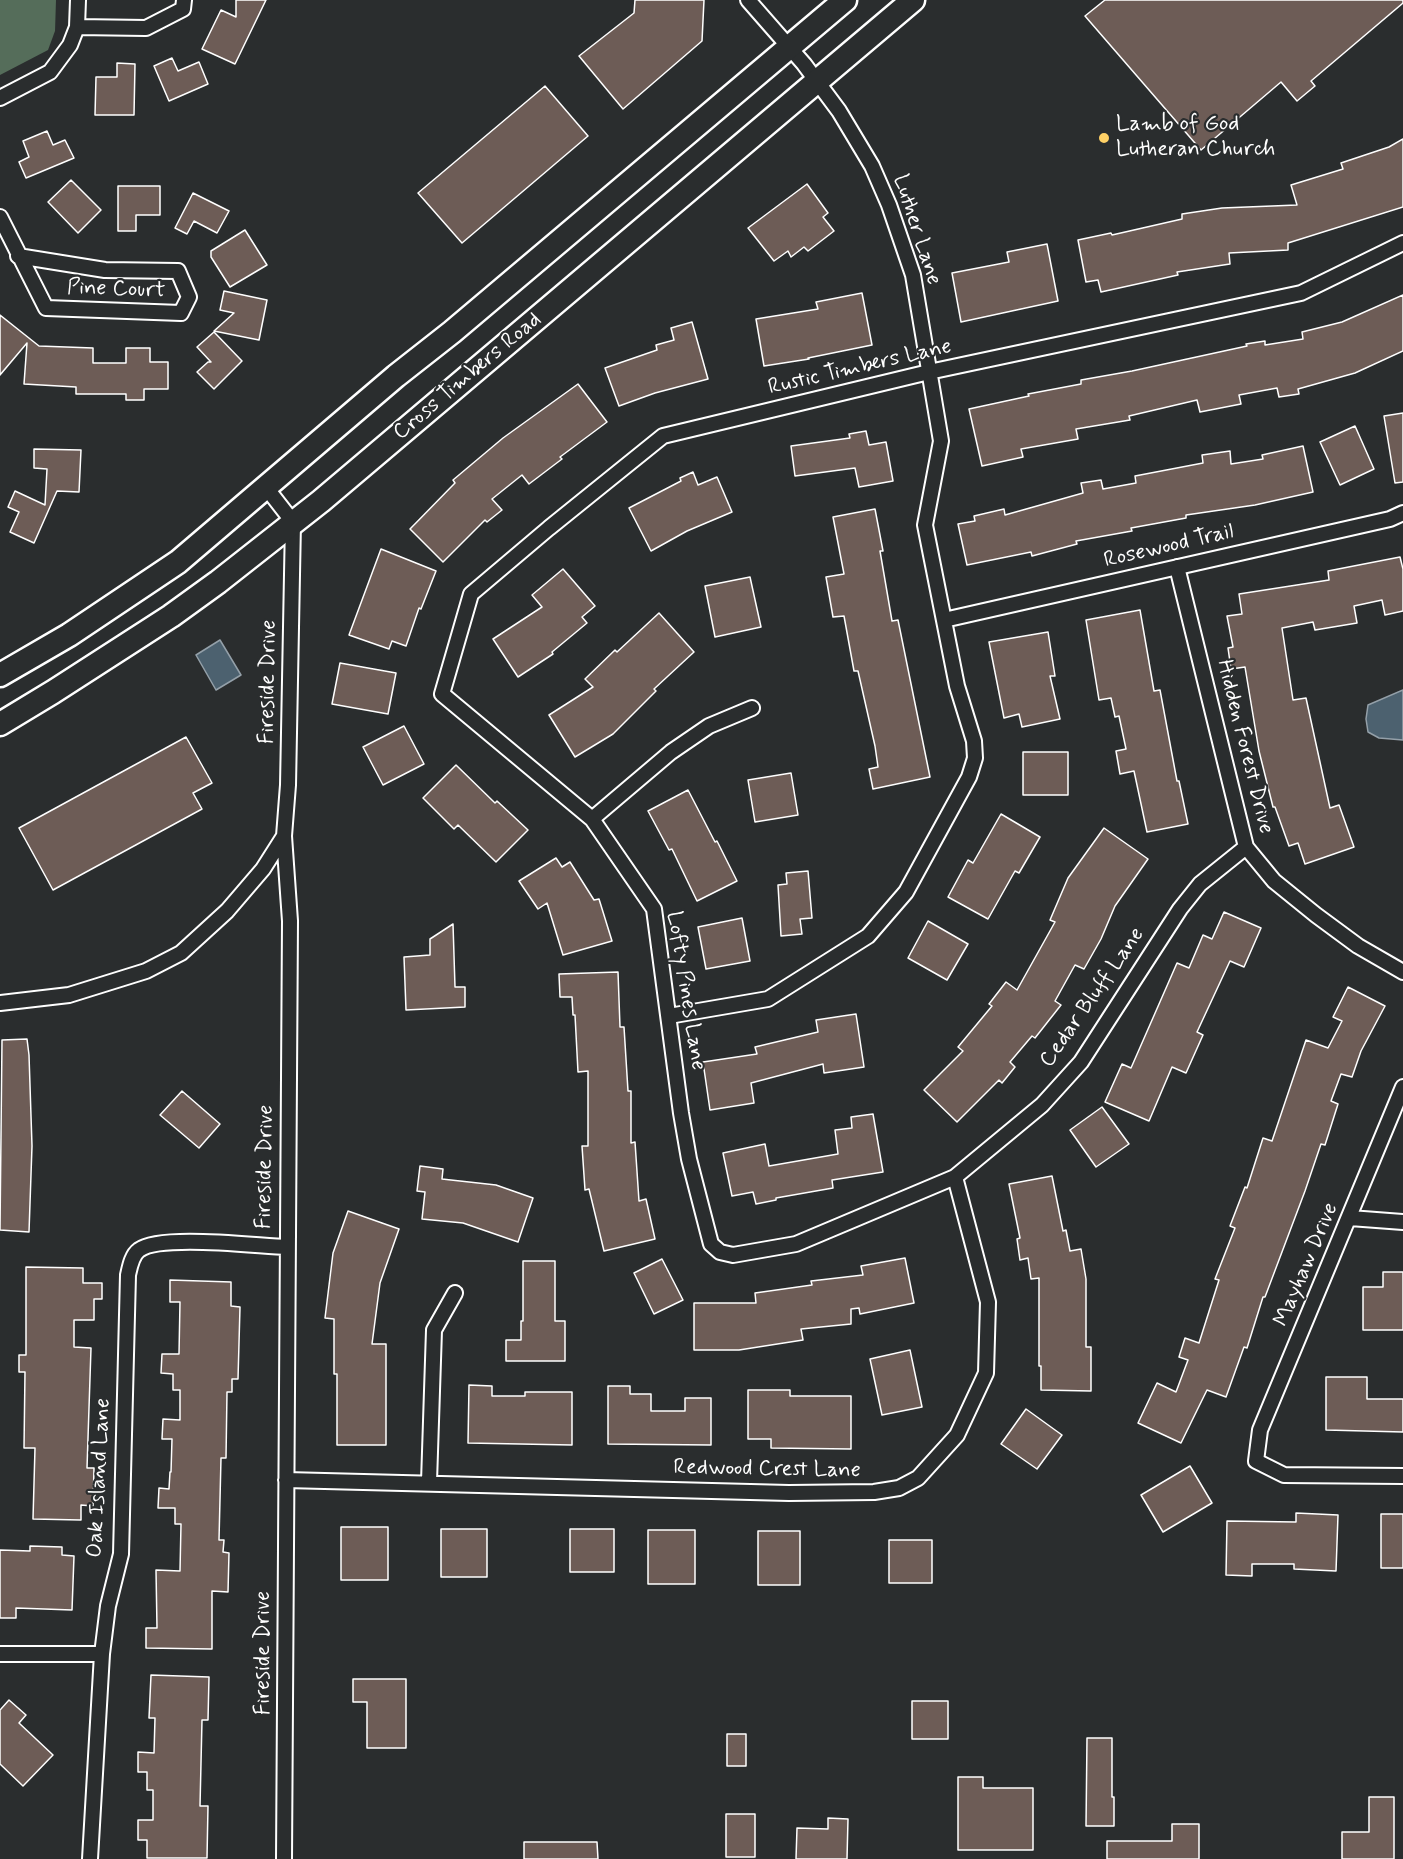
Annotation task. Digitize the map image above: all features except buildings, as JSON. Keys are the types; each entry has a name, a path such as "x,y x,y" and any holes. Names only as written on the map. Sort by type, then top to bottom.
{"main road":[{"name":"Cross Timbers Road","path":"0,675 69,635 178,562 265,486 452,332 845,0"},
{"name":"Cross Timbers Road","path":"0,724 171,616 218,582 424,415 913,0"}],"street":[{"path":"0,98 50,72 70,45 77,27 78,0"},
{"path":"77,27 146,28 183,9 184,0"},
{"name":"Luther Lane","path":"669,1016 768,999 868,936 906,892 964,786 975,758 974,741 957,686 925,525 941,441 913,274 889,205 872,166 839,111 789,47 748,0"},
{"name":"Pine Court","path":"0,217 18,256 46,308 181,313 189,297 178,271 105,270 18,256"},
{"name":"Rustic Timbers Lane","path":"442,694 471,594 663,436 929,372 1301,293 1403,243"},
{"path":"265,486 293,522"},
{"name":"Rosewood Trail","path":"944,620 1390,519 1403,513"},
{"name":"Fireside Drive","path":"284,1859 290,921 284,836 288,785 293,522"},
{"name":"Hidden Forest Drive","path":"1176,567 1246,847 1274,881 1316,915 1358,946 1403,972"},
{"name":"Lofty Pines Lane","path":"442,694 592,819 654,909 689,1159 711,1244 720,1252 734,1255"},
{"path":"592,819 671,752 709,726 752,708"},
{"path":"0,1003 69,995 146,972 181,953 227,911 263,869 284,836"},
{"name":"Cedar Bluff Lane","path":"734,1255 796,1244 955,1177 1042,1105 1080,1062 1180,909 1200,884 1246,847"},
{"name":"Mayhaw Drive","path":"1403,1087 1260,1430 1256,1461 1284,1475 1403,1476"},
{"name":"Redwood Crest Lane","path":"286,1480 789,1493 874,1492 899,1488 918,1478 957,1435 986,1374 988,1302 955,1177"},
{"path":"1350,1218 1403,1222"},
{"name":"Oak Island Lane","path":"90,1859 102,1654 108,1606 121,1554 128,1275 131,1263 136,1251 148,1244 169,1242 287,1247"},
{"path":"429,1482 434,1330 455,1293"},
{"path":"0,1654 102,1654"}],"green space":[{"path":"0,0 56,0 55,31 48,50 0,75"}],"water":[{"path":"220,640 241,675 216,690 196,655"},
{"path":"1403,690 1403,740 1379,738 1368,732 1366,719 1368,705"}],"place":[{"name":"Lamb of God Lutheran Church","path":"1104,138"}]}
